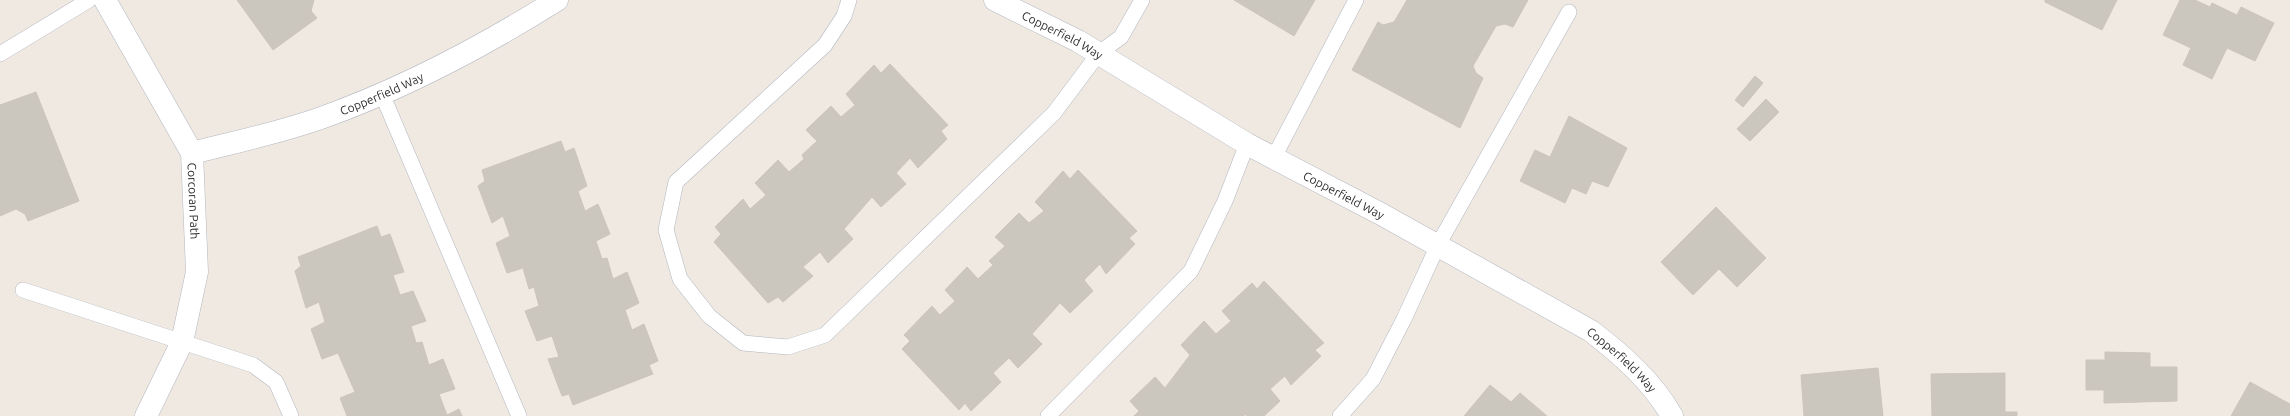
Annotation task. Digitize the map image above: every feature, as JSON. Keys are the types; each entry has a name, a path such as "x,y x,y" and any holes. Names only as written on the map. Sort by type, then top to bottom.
{"street":[{"name":"Corcoran Path","path":"105,0 192,153 197,272 182,342 146,416"},
{"name":"Copperfield Way","path":"192,153 319,119 382,94 429,73 498,37 557,0"},
{"name":"Copperfield Way","path":"995,0 1099,53 1273,159 1381,214 1591,331 1619,353 1647,382 1672,416"}],"lane":[{"path":"0,54 89,0"},
{"path":"849,0 844,16 825,45 676,182 666,230 680,279 709,316 743,343 788,347 825,335 1054,113 1099,53 1121,37 1142,0"},
{"path":"1273,159 1356,0"},
{"path":"1340,416 1373,379 1404,319 1438,245 1569,12"},
{"path":"382,94 519,416"},
{"path":"1048,416 1191,271 1225,201 1247,144"},
{"path":"23,290 253,365 276,382 291,416"}],"building":[{"path":"237,0 314,0 311,11 317,18 273,50"},
{"path":"1234,0 1315,0 1294,36"},
{"path":"1407,0 1528,0 1513,27 1505,24 1496,26 1473,66 1476,73 1483,78 1460,128 1352,70 1378,22 1383,25 1394,22"},
{"path":"2045,0 2117,0 2102,30 2045,2"},
{"path":"2180,0 2195,0 2210,7 2212,3 2237,15 2241,7 2274,23 2255,61 2227,48 2212,79 2183,65 2191,48 2163,35"},
{"path":"890,64 948,125 941,131 947,139 918,168 910,158 896,173 906,184 881,207 872,197 844,229 853,239 828,263 820,252 803,267 813,276 783,302 778,297 768,303 714,242 721,234 715,227 743,199 750,209 766,195 755,183 778,160 789,172 804,159 802,155 817,141 806,130 831,106 841,117 855,105 846,94 874,65 881,73"},
{"path":"1755,76 1763,83 1743,107 1735,100"},
{"path":"36,92 79,201 28,221 25,214 16,209 0,216 0,105"},
{"path":"1766,99 1779,112 1750,141 1737,129"},
{"path":"1569,116 1627,148 1608,187 1592,181 1586,194 1572,188 1565,203 1520,181 1535,150 1550,157"},
{"path":"561,141 565,152 574,148 587,186 578,191 585,211 598,204 610,234 596,241 602,259 607,258 613,279 627,272 639,303 625,310 632,330 644,324 658,361 649,365 653,374 573,405 569,394 562,396 548,359 559,357 552,336 537,341 525,311 539,306 534,287 529,289 523,268 507,273 496,243 510,236 503,216 492,223 478,186 485,181 482,170"},
{"path":"1078,170 1137,231 1129,238 1135,244 1106,274 1100,264 1084,280 1093,291 1070,313 1060,303 1032,334 1042,344 1018,368 1009,358 993,373 1001,382 971,411 965,403 959,410 902,349 910,341 904,335 932,306 940,315 955,301 945,290 967,267 978,279 993,265 989,261 1005,246 995,237 1019,213 1029,223 1044,211 1035,202 1063,171 1070,179"},
{"path":"1716,207 1766,258 1737,287 1719,269 1693,295 1661,262"},
{"path":"377,226 381,237 390,234 404,272 393,275 400,295 413,291 426,321 411,326 416,343 422,342 429,365 443,359 455,389 439,394 447,415 459,409 462,416 347,416 340,398 355,392 338,353 322,359 311,329 325,322 319,302 306,308 295,271 301,266 298,257"},
{"path":"1264,281 1324,343 1315,350 1321,356 1291,385 1285,376 1270,389 1280,401 1264,416 1247,416 1245,414 1244,416 1134,416 1139,411 1130,401 1155,377 1165,388 1190,355 1181,345 1204,321 1216,334 1231,321 1222,311 1252,283 1257,289"},
{"path":"2105,352 2150,353 2150,367 2177,367 2177,401 2104,403 2104,390 2086,390 2086,360 2105,360"},
{"path":"1878,368 1883,416 1804,416 1801,375"},
{"path":"2005,373 2005,412 2017,412 2017,416 1932,416 1931,374"},
{"path":"2250,382 2290,404 2290,416 2231,416"},
{"path":"1490,385 1511,402 1520,393 1547,416 1464,416"}]}
